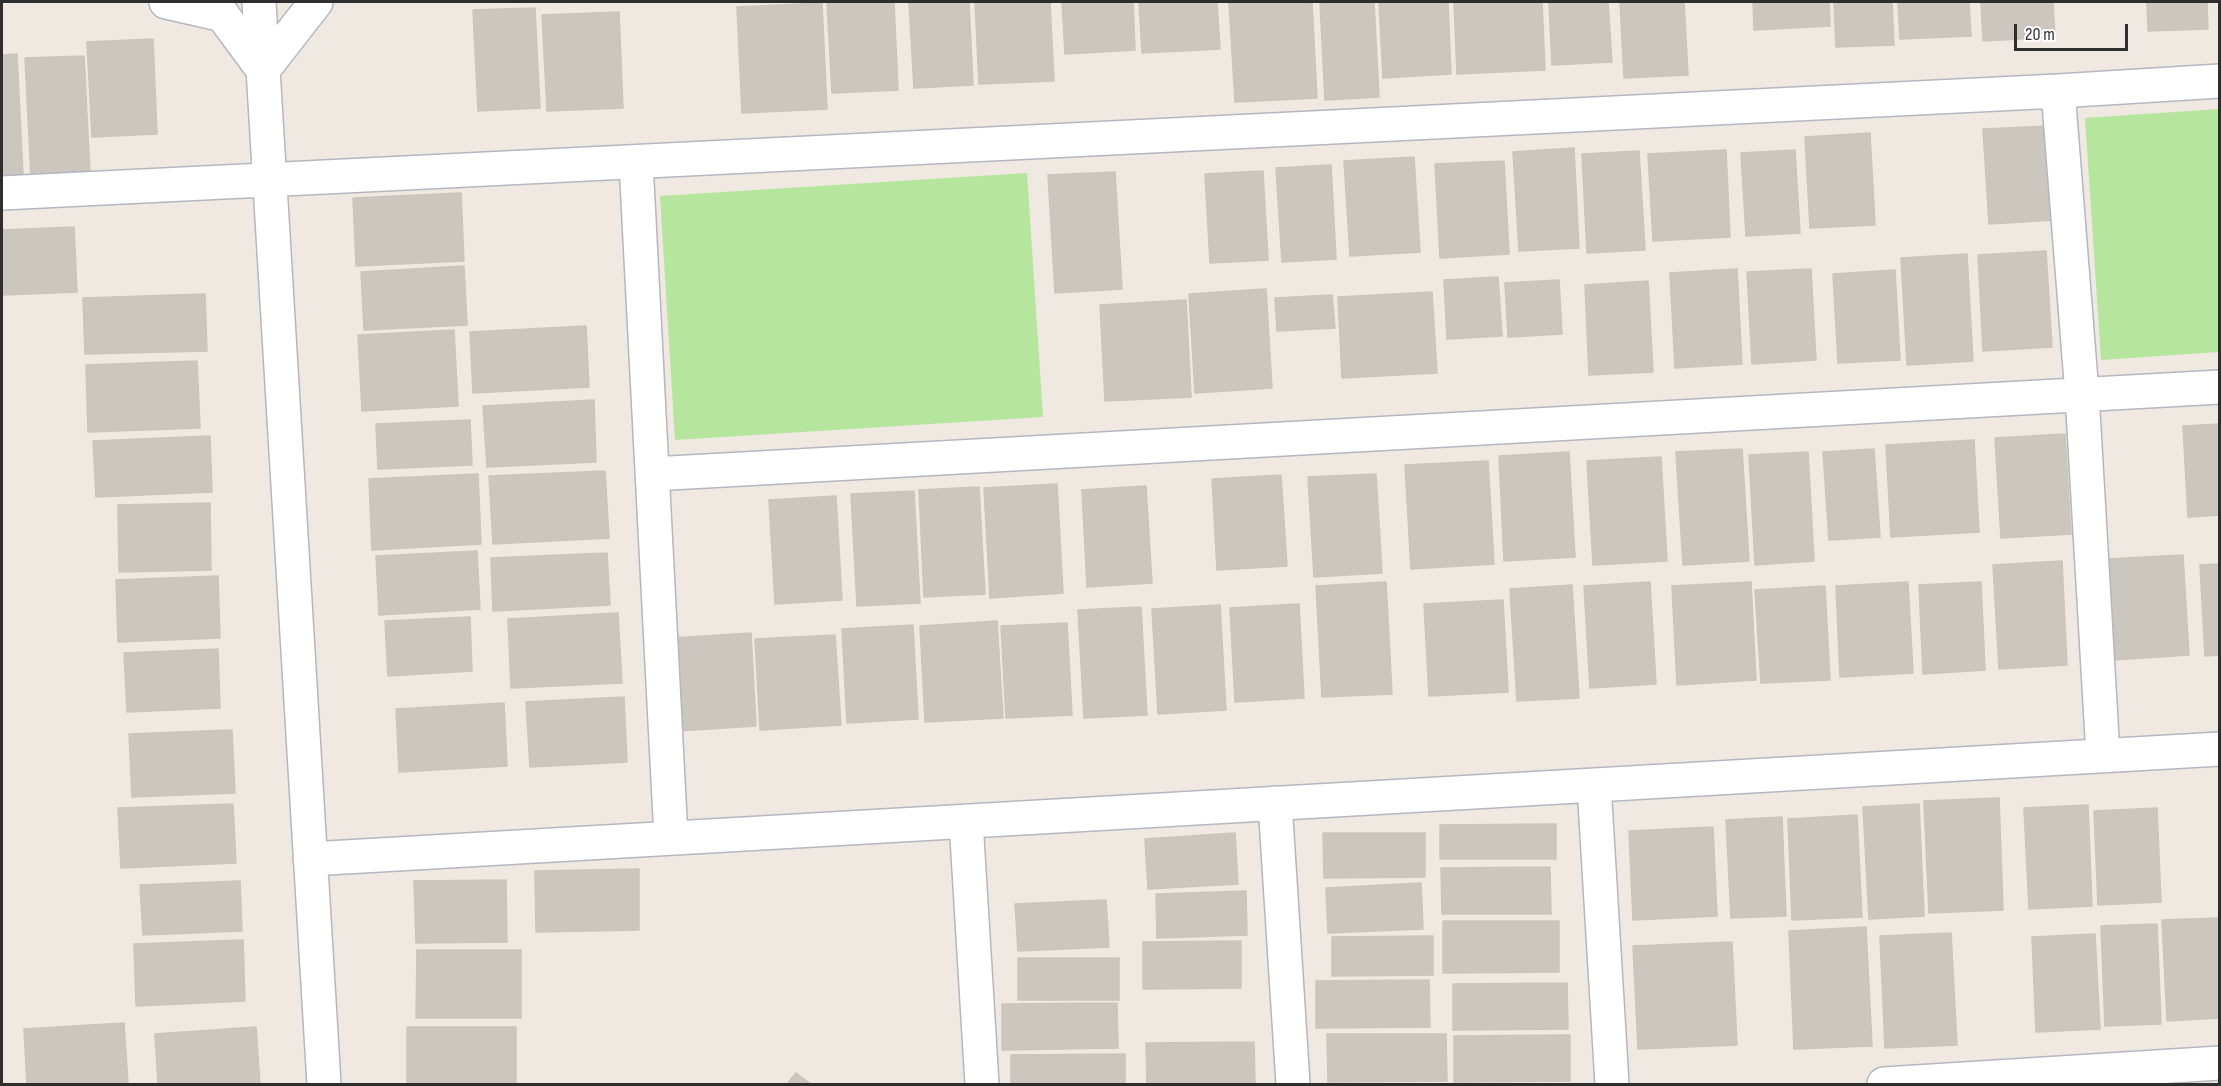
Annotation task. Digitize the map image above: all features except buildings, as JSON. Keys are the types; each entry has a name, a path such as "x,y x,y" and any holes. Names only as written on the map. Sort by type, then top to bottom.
{"street":[{"path":"166,2 218,8 263,70"},
{"path":"259,2 324,1084"},
{"path":"263,70 316,2"},
{"path":"2,193 2058,91 2220,81"},
{"path":"2058,91 2082,394 2103,755"},
{"path":"636,162 671,838"},
{"path":"652,474 2220,387"},
{"path":"310,859 2220,749"},
{"path":"1594,785 1612,1084"},
{"path":"1275,803 1293,1084"},
{"path":"966,821 982,1084"},
{"path":"1884,1084 2220,1063"}],"green space":[{"path":"2219,109 2219,352 2101,360 2085,118"},
{"path":"1027,173 1043,417 675,440 660,196"}]}
